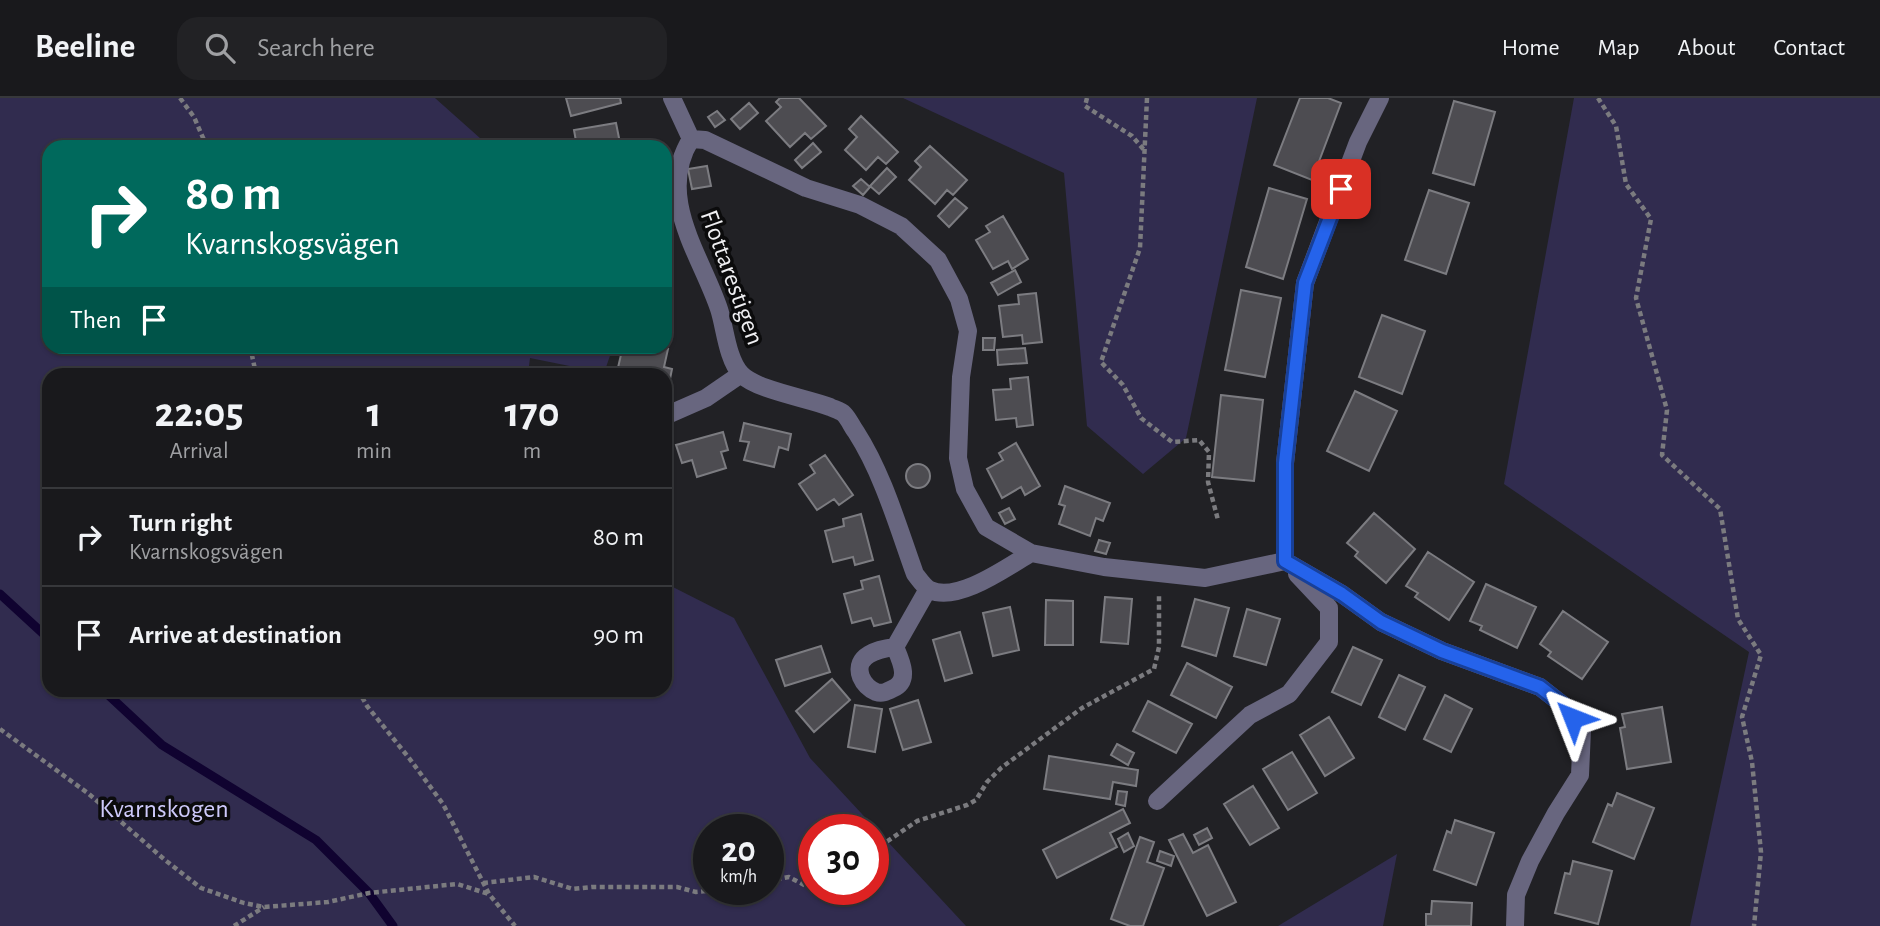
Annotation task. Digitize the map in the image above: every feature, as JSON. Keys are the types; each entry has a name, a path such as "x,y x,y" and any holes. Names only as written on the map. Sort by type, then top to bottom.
{"street":[{"path":"672,98 691,139 705,140 806,188 860,205 901,226 938,260 959,299 968,331 958,420 958,458 965,489 986,527 1031,553 1104,567 1205,578 1285,561 1342,594 1381,622 1442,651 1540,687 1563,705 1582,730 1580,775 1530,861 1516,895 1515,926"},
{"path":"1157,801 1250,715 1289,694 1329,642 1329,608 1285,561 1285,463 1305,283 1358,142 1380,98"},
{"name":"Flottarestigen","path":"691,139 682,152 677,192 684,228 713,292 725,341 741,374 763,387 812,400 843,413 867,449 915,574 928,589"},
{"path":"672,413 706,398 741,374"},
{"path":"895,647 928,589 946,594 982,582 1031,553"}],"path":[{"path":"180,98 194,117 204,140"},
{"path":"1087,98 1085,106 1132,136 1145,151"},
{"path":"1147,98 1140,248 1101,362 1123,385 1142,418 1172,442 1199,440 1209,452 1208,482 1219,520"},
{"path":"1598,98 1616,126 1626,184 1651,219 1636,298 1667,410 1662,455 1720,509 1738,618 1761,655 1742,717 1752,762 1760,852 1754,926"},
{"path":"889,840 917,821 967,806 976,800 987,782 1001,768 1082,708 1154,669 1160,646 1159,573"},
{"path":"362,697 443,804 489,894 515,926"},
{"path":"0,729 89,794 164,860 201,888 244,903 264,907 328,902 369,893 457,884 489,894"},
{"path":"484,883 534,877 573,889 677,887 693,891"},
{"path":"235,925 264,907"}],"green space":[{"name":"Kvarnskogen","path":"0,98 435,98 482,140 42,140 42,354 611,354 606,368 579,368 530,358 529,368 42,368 42,697 672,697 672,587 734,618 810,758 862,814 798,814 798,905 889,905 889,843 966,926 0,926"},
{"path":"903,98 1257,98 1186,438 1143,474 1087,426 1064,173"},
{"path":"1574,98 1880,98 1880,926 1690,926 1749,652 1504,484"},
{"path":"1397,854 1383,926 1278,926"}],"building":[{"path":"566,98 620,98 621,103 571,116"},
{"path":"780,98 799,98 826,126 811,139 805,133 790,147 766,121 781,107 776,102"},
{"path":"1300,98 1328,98 1341,103 1312,180 1274,165"},
{"path":"1454,101 1495,112 1474,185 1433,173"},
{"path":"749,103 758,113 740,129 731,119"},
{"path":"717,111 725,120 715,127 708,117"},
{"path":"861,116 898,152 886,164 878,157 866,170 845,150 857,137 849,129"},
{"path":"616,123 619,140 576,140 574,130"},
{"path":"813,143 821,152 802,168 795,160"},
{"path":"930,146 967,180 953,195 947,190 935,204 909,180 921,167 915,161"},
{"path":"707,166 711,186 692,189 688,169"},
{"path":"887,168 896,177 879,194 870,186"},
{"path":"861,179 870,187 863,195 853,186"},
{"path":"1269,188 1307,199 1283,279 1246,267"},
{"path":"1429,190 1469,203 1446,274 1405,260"},
{"path":"955,198 967,208 949,227 938,216"},
{"path":"1003,216 1028,259 1012,269 1008,261 993,269 976,240 990,232 986,226"},
{"path":"1015,270 1021,282 998,295 991,283"},
{"path":"1241,290 1281,298 1265,377 1225,370"},
{"path":"1036,293 1042,342 1023,344 1022,335 1003,337 999,306 1019,304 1018,295"},
{"path":"1382,315 1425,331 1402,394 1359,377"},
{"path":"983,338 995,338 994,350 983,350"},
{"path":"1025,348 1027,363 998,365 997,350"},
{"path":"621,354 667,354 664,367 668,368 618,368"},
{"path":"1028,377 1033,425 1017,427 1016,418 996,420 993,390 1011,389 1010,379"},
{"path":"1355,391 1397,411 1369,471 1327,451"},
{"path":"1221,395 1263,400 1254,481 1212,477"},
{"path":"744,423 791,434 788,450 779,447 774,467 744,460 749,442 740,441"},
{"path":"723,432 728,450 721,452 726,468 697,477 692,460 682,463 676,445"},
{"path":"1016,443 1040,486 1025,495 1021,487 1002,498 987,469 1003,460 999,453"},
{"path":"825,455 853,495 839,505 834,499 817,510 799,484 815,473 810,465"},
{"path":"918,464 927,467 930,476 927,485 918,488 909,485 906,476 909,467"},
{"path":"1065,486 1110,503 1103,521 1096,518 1090,536 1059,524 1065,506 1059,504"},
{"path":"1009,508 1015,519 1005,524 999,513"},
{"path":"1374,513 1415,549 1386,583 1355,556 1358,552 1347,543"},
{"path":"861,514 873,560 855,565 853,557 833,562 825,531 844,526 843,519"},
{"path":"1099,540 1110,543 1106,554 1095,551"},
{"path":"1428,552 1474,582 1449,620 1415,597 1418,593 1406,586"},
{"path":"879,576 891,622 874,626 871,618 852,623 844,594 863,589 861,581"},
{"path":"1486,584 1536,607 1517,648 1480,630 1482,626 1470,621"},
{"path":"1105,597 1132,599 1128,644 1101,642"},
{"path":"1195,599 1229,608 1216,656 1182,646"},
{"path":"1046,600 1073,601 1073,645 1045,645"},
{"path":"1010,607 1019,650 993,656 983,613"},
{"path":"1247,609 1280,619 1266,665 1234,656"},
{"path":"1563,611 1608,642 1582,679 1548,656 1551,652 1540,644"},
{"path":"960,632 972,673 945,681 933,640"},
{"path":"821,646 830,672 785,686 776,660"},
{"path":"1353,647 1382,660 1361,705 1332,692"},
{"path":"1187,663 1232,687 1216,718 1171,695"},
{"path":"1399,675 1425,687 1405,730 1379,717"},
{"path":"832,679 850,700 814,732 796,711"},
{"path":"1445,695 1472,709 1451,752 1424,739"},
{"path":"918,700 931,742 903,750 890,709"},
{"path":"1148,701 1192,724 1176,753 1133,731"},
{"path":"855,705 882,709 875,752 848,747"},
{"path":"1662,707 1671,762 1627,769 1620,728 1625,727 1622,714"},
{"path":"1329,717 1354,758 1325,776 1300,735"},
{"path":"1117,744 1134,753 1128,765 1111,755"},
{"path":"1292,752 1317,793 1288,810 1263,769"},
{"path":"1049,756 1138,770 1136,786 1113,782 1110,799 1044,789"},
{"path":"1253,786 1279,828 1250,845 1224,804"},
{"path":"1118,791 1127,792 1125,806 1116,804"},
{"path":"1617,793 1654,808 1634,859 1593,842 1608,804 1612,806"},
{"path":"1123,809 1130,823 1110,833 1117,847 1057,878 1043,850"},
{"path":"1455,820 1494,833 1476,885 1434,870 1447,831 1451,833"},
{"path":"1207,828 1212,838 1199,845 1194,835"},
{"path":"1128,833 1134,846 1124,852 1118,839"},
{"path":"1183,834 1193,853 1208,845 1236,902 1207,916 1169,840"},
{"path":"1140,837 1154,842 1147,862 1164,868 1143,926 1130,926 1111,919"},
{"path":"1160,851 1174,856 1171,866 1157,861"},
{"path":"1573,861 1612,871 1598,924 1555,913 1565,873 1570,874"},
{"path":"1432,901 1472,903 1471,926 1426,926 1426,914 1431,914"}],"waterway":[{"path":"0,594 42,633"},
{"path":"111,697 162,745 316,840 369,893 393,926"}],"route":[{"path":"1341,189 1305,283 1285,463 1285,561 1342,594 1381,622 1442,651 1540,687 1563,705 1573,718"}]}
